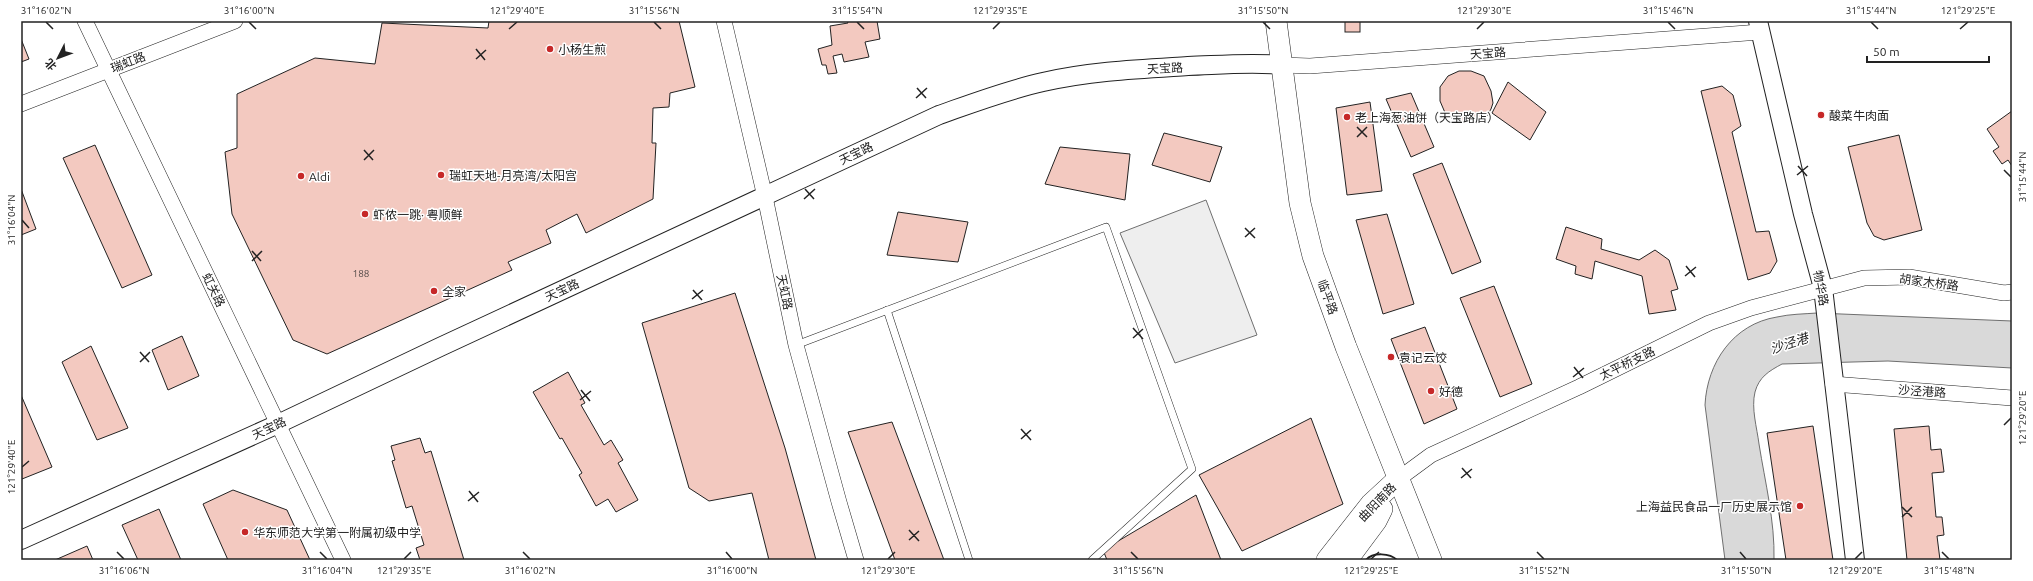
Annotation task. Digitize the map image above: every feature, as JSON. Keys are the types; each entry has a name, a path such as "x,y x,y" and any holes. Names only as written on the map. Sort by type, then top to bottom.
{"main road":[{"name":"临平路","path":"1276,21 1300,203 1305,230 1346,347 1431,560"},
{"name":"曲阳南路","path":"1327,560 1371,504 1398,480"},
{"name":"曲阳南路","path":"1347,560 1376,521 1398,480"}],"street":[{"name":"虹关路","path":"85,21 343,560"},
{"name":"瑞虹路","path":"21,104 235,21"},
{"name":"天虹路","path":"724,21 765,197 796,345 856,560"},
{"name":"天宝路","path":"21,540 278,424 440,346 933,118 993,95 1043,82 1128,70 1257,63 1310,66 1759,27"},
{"name":"物华路","path":"1759,27 1803,214 1823,288 1833,384 1855,560"},
{"name":"胡家木桥路","path":"1823,288 1864,278 1910,277 2004,293 2012,292"},
{"name":"太平桥支路","path":"1398,480 1431,455 1579,387 1708,323 1751,308 1823,288"},
{"name":"沙泾港路","path":"1833,384 2012,398"}],"lane":[{"path":"796,345 1106,227 1192,469 1092,560"},
{"path":"887,310 969,560"}],"shaded area":[{"path":"1206,200 1257,335 1175,363 1120,233"}],"water":[{"name":"沙泾港","path":"1817,313 2012,321 2012,368 1888,361 1782,364 1773,369 1759,382 1755,392 1754,411 1771,516 1774,560 1725,560 1705,405 1711,375 1725,348 1735,337 1747,328 1761,321 1777,317"}],"building":[{"name":"瑞虹天地-月亮湾/太阳宫","path":"489,21 679,21 695,87 670,93 669,107 653,108 652,143 656,143 653,199 586,233 577,214 546,230 551,243 508,262 512,270 327,354 293,340 232,214 225,152 237,148 237,94 315,58 375,64 382,23 488,28"},
{"path":"847,21 877,21 880,39 865,42 869,57 844,62 842,54 833,56 837,73 828,74 826,65 822,65 818,49 832,45 830,26 848,23"},
{"path":"1345,21 1360,21 1360,32 1345,32"},
{"path":"21,39 29,59 21,62"},
{"path":"1459,71 1471,71 1484,76 1491,91 1493,103 1487,116 1471,123 1457,121 1446,115 1440,101 1440,87 1448,76"},
{"path":"1508,82 1546,112 1530,140 1492,113"},
{"path":"1722,86 1733,95 1741,126 1732,132 1756,232 1769,231 1777,261 1770,273 1748,280 1701,91"},
{"path":"1411,93 1434,147 1411,157 1386,99"},
{"path":"1370,102 1382,191 1347,195 1336,108"},
{"path":"2012,111 2012,166 2008,160 2002,164 1993,151 1999,147 1987,129"},
{"path":"1164,133 1222,147 1210,182 1152,165"},
{"path":"1899,135 1922,230 1884,240 1874,236 1867,223 1848,147"},
{"path":"95,145 152,275 122,288 63,158"},
{"path":"1060,147 1130,154 1125,200 1045,184"},
{"path":"1442,163 1481,262 1452,274 1413,174"},
{"path":"21,189 36,229 21,235"},
{"path":"898,212 968,222 958,262 887,255"},
{"path":"1387,214 1414,304 1383,314 1356,220"},
{"path":"1566,227 1602,239 1601,249 1639,260 1655,250 1669,260 1678,289 1671,291 1676,310 1649,314 1642,276 1595,261 1592,279 1575,274 1576,266 1556,259"},
{"path":"1494,286 1532,384 1500,397 1460,298"},
{"path":"735,293 785,448 816,560 769,560 752,493 709,501 689,488 642,323"},
{"path":"1425,327 1457,409 1424,424 1391,339"},
{"path":"182,336 199,376 168,390 152,350"},
{"path":"91,346 128,428 97,440 62,362"},
{"path":"568,372 585,403 581,405 604,445 611,440 623,460 618,463 638,500 616,512 608,499 596,506 579,475 582,473 562,438 560,439 533,392"},
{"path":"21,395 52,467 22,479 21,477"},
{"path":"1311,418 1343,504 1242,551 1199,475"},
{"path":"892,422 944,560 895,560 848,432"},
{"path":"1813,426 1833,560 1786,560 1767,433"},
{"path":"1929,426 1931,450 1941,449 1944,472 1932,473 1936,517 1942,517 1944,535 1937,536 1940,560 1907,560 1894,429"},
{"path":"420,438 425,453 431,451 464,560 420,560 416,548 424,545 412,506 406,508 392,461 395,460 391,446"},
{"path":"233,490 287,510 310,560 228,560 203,504"},
{"path":"1196,495 1221,560 1107,560 1103,550"},
{"path":"159,509 181,560 138,560 122,525"},
{"path":"87,546 93,560 55,560"}],"wall":[{"path":"1366,560 1369,557 1382,554 1397,560"}],"place":[{"name":"小杨生煎","path":"550,49"},
{"name":"酸菜牛肉面","path":"1821,115"},
{"name":"老上海葱油饼（天宝路店）","path":"1347,117"},
{"name":"瑞虹天地-月亮湾/太阳宫","path":"441,175"},
{"name":"Aldi","path":"301,176"},
{"name":"虾侬一跳· 粤顺鲜","path":"365,214"},
{"name":"全家","path":"434,291"},
{"name":"袁记云饺","path":"1391,357"},
{"name":"好德","path":"1431,391"},
{"name":"上海益民食品一厂历史展示馆","path":"1800,506"},
{"name":"华东师范大学第一附属初级中学","path":"245,532"}]}
